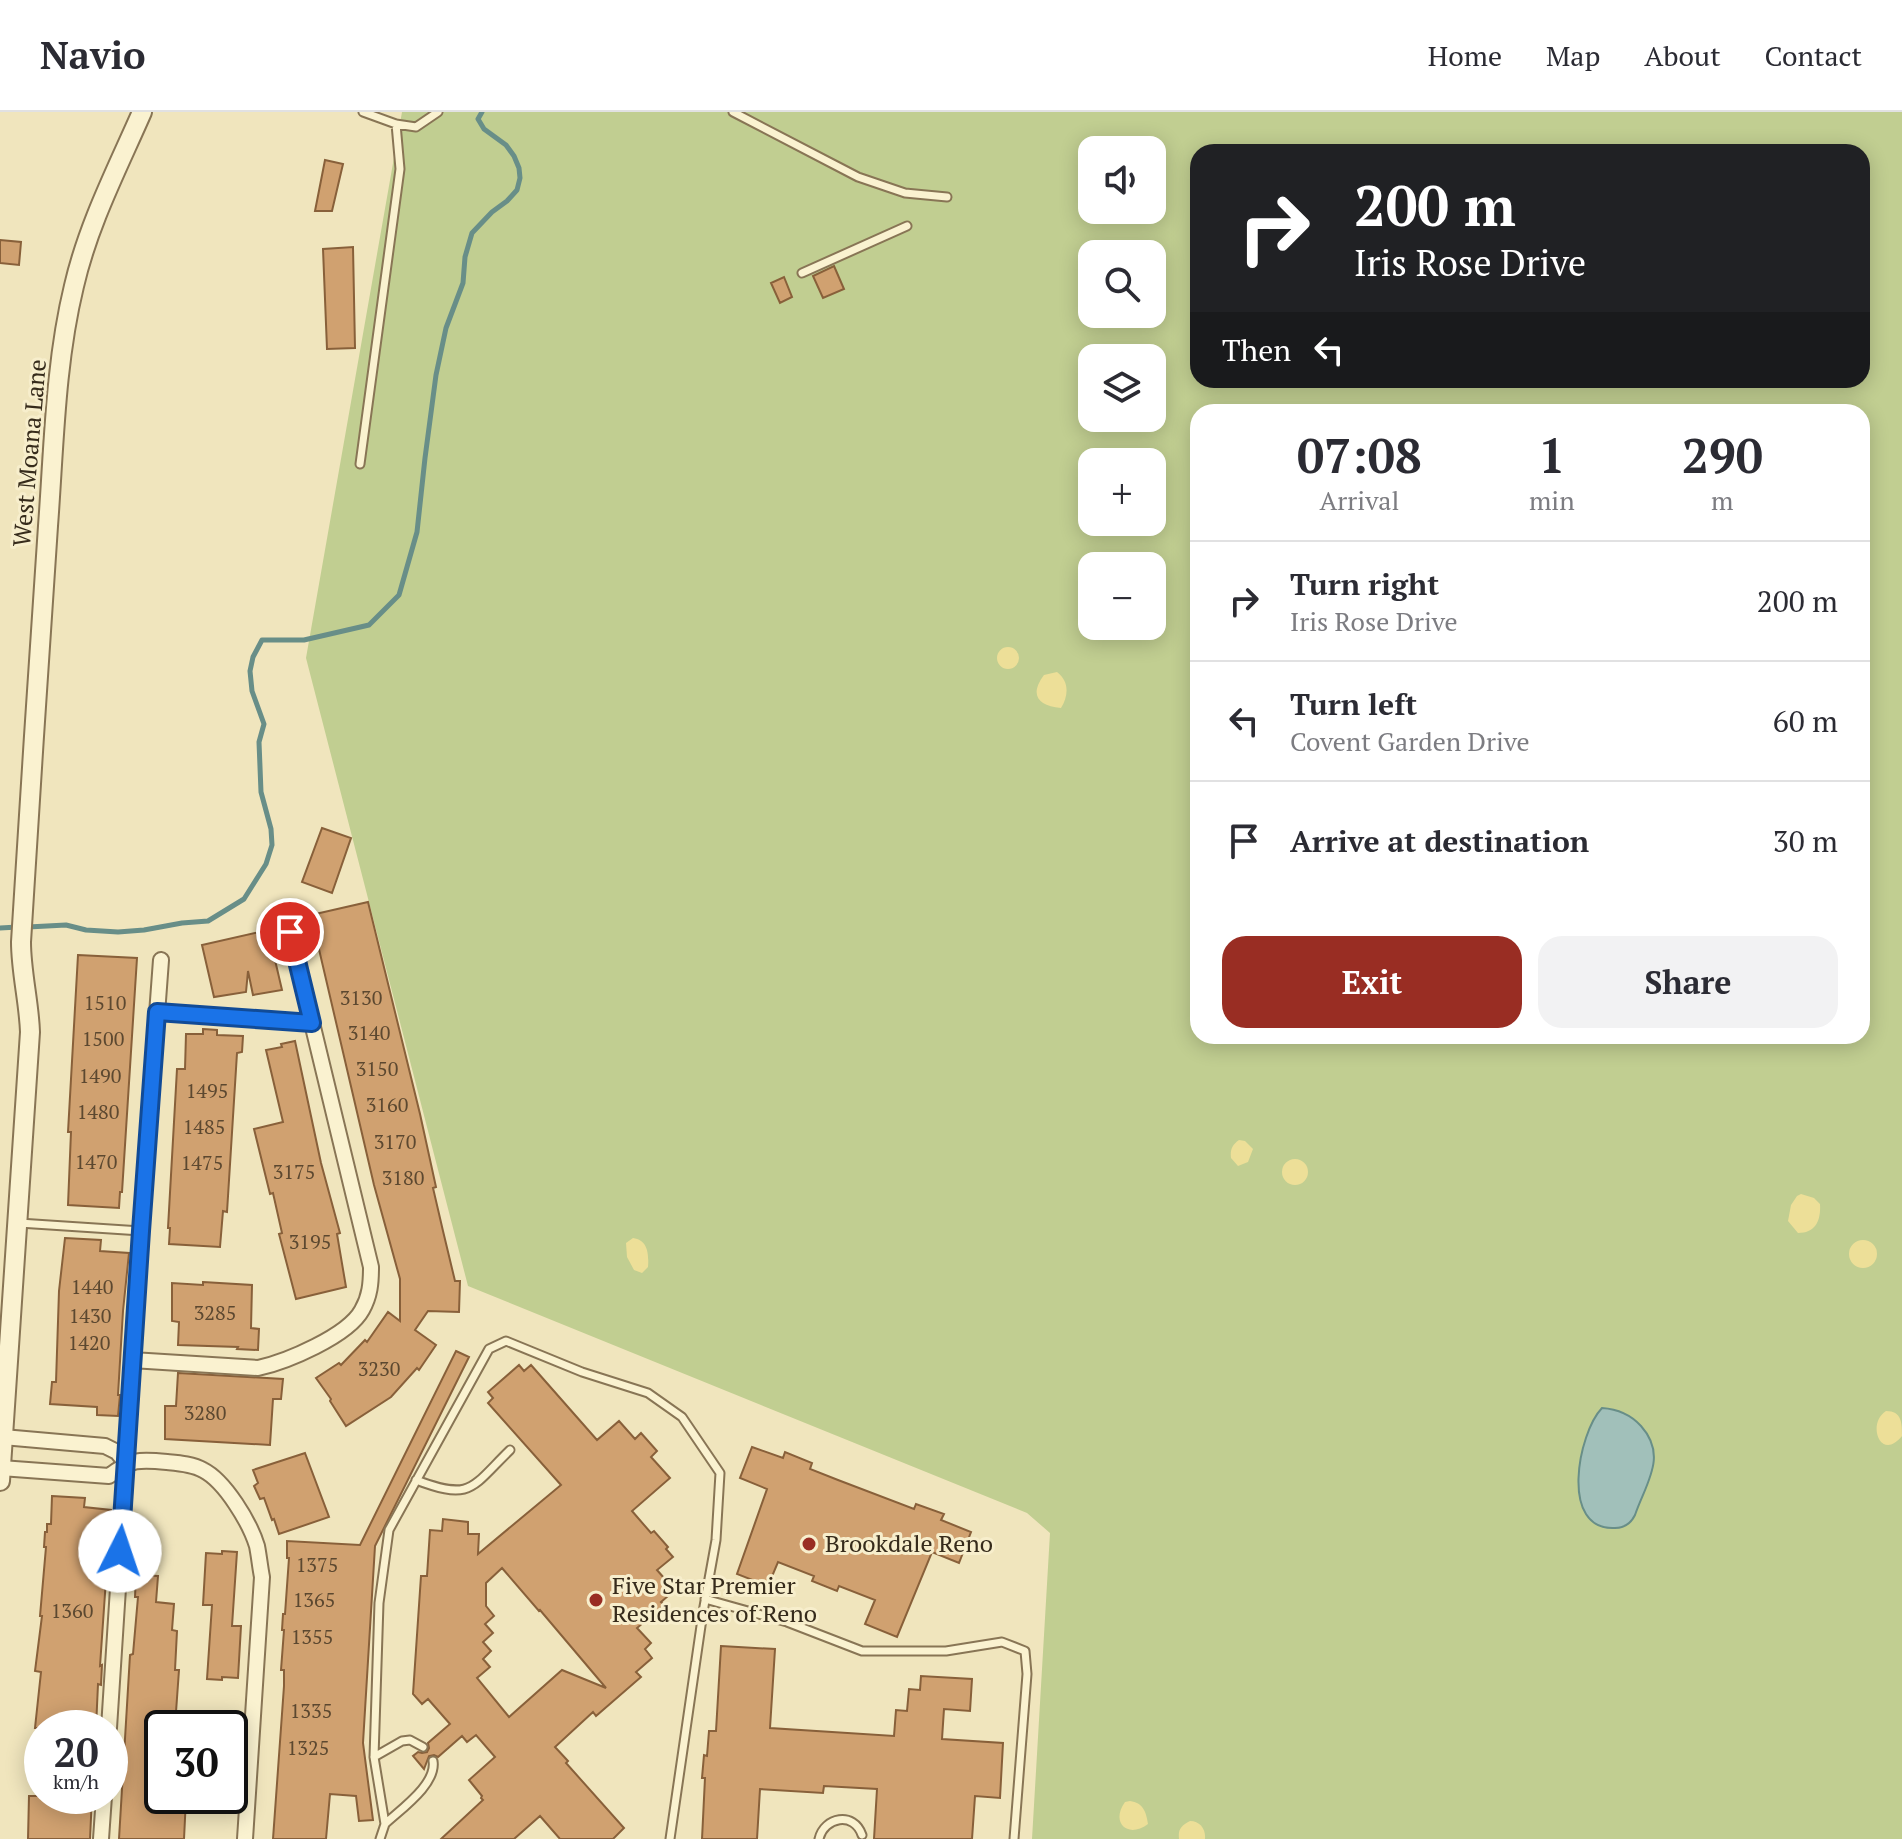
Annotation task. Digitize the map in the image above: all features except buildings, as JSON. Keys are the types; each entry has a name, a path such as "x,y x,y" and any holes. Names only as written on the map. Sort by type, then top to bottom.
{"street":[{"name":"West Moana Lane","path":"0,1481 30,1032 21,942 61,358 74,286 87,240 142,112"},
{"path":"132,1360 258,1368 278,1364 332,1338 361,1314 371,1290 371,1267 290,932"},
{"path":"110,1710 161,960"},
{"path":"157,1012 312,1023"},
{"path":"3,1437 105,1446 117,1452 126,1463"},
{"path":"1,1468 109,1476 126,1463 153,1460 203,1470 222,1485 256,1545 262,1577 245,1839"},
{"path":"101,1839 103,1814"}],"lane":[{"path":"363,112 396,124 416,127 438,112"},
{"path":"733,112 858,177 905,193 947,197"},
{"path":"360,464 400,169 396,124"},
{"path":"802,273 907,226"},
{"path":"17,1223 141,1231"},
{"path":"380,1839 385,1824 374,1757 379,1603 389,1530 489,1349 506,1341 582,1372 648,1393 682,1417 720,1473 716,1540 670,1839"},
{"path":"416,1480 443,1490 471,1488 510,1450"},
{"path":"705,1599 787,1622 862,1651 946,1651 1002,1642 1025,1651 1027,1674 1014,1839"},
{"path":"374,1757 402,1741 410,1740 423,1747"},
{"path":"385,1824 428,1783 434,1772 433,1761"},
{"path":"819,1839 821,1832 832,1822 842,1819 859,1826 862,1835"}],"green space":[{"path":"402,112 1902,112 1902,1839 1032,1839 1050,1533 1027,1513 468,1286 306,658"}],"sand":[{"path":"1008,647 1016,650 1019,658 1016,666 1008,669 1000,666 997,658 1000,650"},
{"path":"1057,672 1066,688 1061,708 1047,705 1037,694 1044,675"},
{"path":"1239,1140 1245,1141 1253,1149 1248,1162 1238,1166 1231,1153"},
{"path":"1295,1159 1304,1163 1308,1172 1304,1181 1295,1185 1286,1181 1282,1172 1286,1163"},
{"path":"1801,1194 1814,1198 1820,1204 1820,1210 1813,1228 1798,1233 1788,1221 1791,1205"},
{"path":"633,1238 645,1245 648,1253 648,1267 642,1273 634,1270 627,1257 626,1243"},
{"path":"1863,1240 1873,1244 1877,1254 1873,1264 1863,1268 1853,1264 1849,1254 1853,1244"},
{"path":"1886,1411 1898,1415 1902,1427 1902,1436 1888,1445 1882,1443 1877,1431 1880,1417"},
{"path":"1125,1802 1141,1806 1148,1824 1134,1830 1123,1826 1119,1816"},
{"path":"1190,1821 1202,1826 1205,1839 1179,1839 1181,1828"}],"water":[{"path":"1602,1408 1618,1411 1633,1419 1649,1437 1653,1448 1652,1470 1635,1515 1619,1528 1597,1525 1586,1514 1580,1498 1578,1478 1581,1458 1593,1420"}],"waterway":[{"path":"28,927 66,925 118,932 208,921 244,899 266,864 272,845 271,829 261,792 259,742 264,724 252,691 250,671 253,657 262,640 304,640 369,625 399,595 417,532 436,375 446,328 463,283 465,257 472,233 517,190 520,178 514,156 506,145 484,129 478,119 482,112"},
{"path":"0,928 18,927"}],"place":[{"name":"Brookdale Reno","path":"809,1544"},
{"name":"Five Star Premier Residences of Reno","path":"596,1600"}],"route":[{"path":"120,1551 157,1012 312,1023 290,932"}]}
